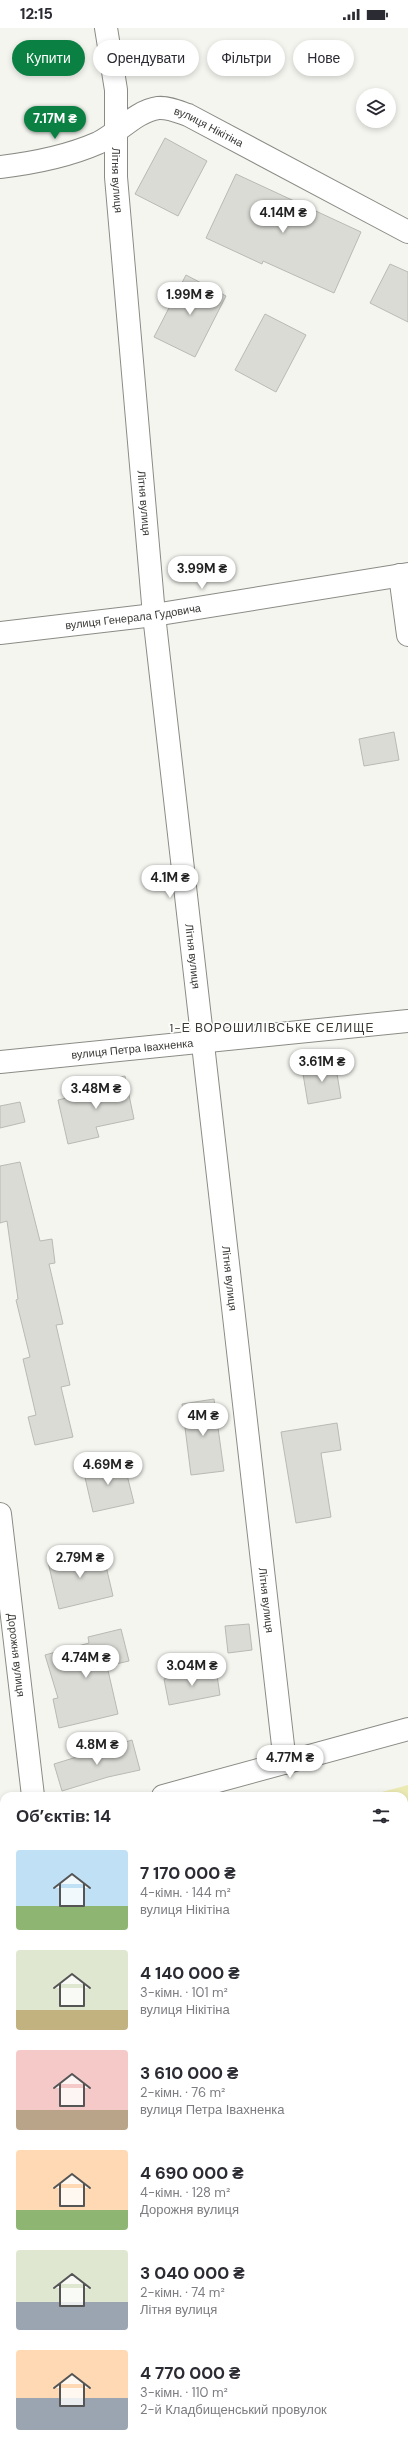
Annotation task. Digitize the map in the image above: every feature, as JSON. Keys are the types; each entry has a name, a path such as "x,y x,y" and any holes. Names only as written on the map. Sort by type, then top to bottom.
{"street":[{"name":"Літня вулиця","path":"106,28 116,90 116,177 154,615 285,1763"},
{"name":"вулиця Нікітіна","path":"0,167 63,156 98,143 116,133 146,112 158,108 171,109 188,115 408,232"},
{"name":"вулиця Генерала Гудовича","path":"0,633 154,615 404,574"},
{"path":"404,574 408,635"},
{"name":"вулиця Петра Івахненка","path":"0,1062 408,1022"},
{"name":"Дорожня вулиця","path":"0,1514 33,1792"},
{"path":"178,1792 408,1729"}],"shaded area":[{"path":"408,1785 408,1792 382,1792"}],"building":[{"path":"165,138 207,161 178,216 135,194"},
{"path":"236,174 361,232 334,293 263,261 262,264 206,238"},
{"path":"390,264 408,272 408,322 370,303"},
{"path":"186,275 226,296 195,357 154,337"},
{"path":"265,314 306,335 276,392 235,370"},
{"path":"394,732 399,760 364,766 359,739"},
{"path":"335,1062 341,1098 308,1104 302,1068"},
{"path":"125,1076 134,1119 96,1127 99,1137 68,1144 58,1100 103,1089 101,1081"},
{"path":"20,1102 25,1122 0,1128 0,1106"},
{"path":"20,1162 40,1241 52,1239 55,1263 49,1264 63,1324 56,1325 70,1385 61,1387 73,1437 35,1445 28,1417 36,1415 23,1359 30,1357 16,1300 18,1299 7,1221 0,1223 0,1166"},
{"path":"214,1399 224,1471 191,1475 182,1404"},
{"path":"337,1423 341,1450 321,1453 331,1517 296,1523 281,1432"},
{"path":"123,1459 134,1503 93,1512 83,1469"},
{"path":"102,1549 113,1596 59,1609 48,1562"},
{"path":"249,1624 252,1650 228,1653 225,1626"},
{"path":"121,1629 129,1661 107,1666 118,1714 59,1728 53,1699 58,1698 45,1655 89,1643 88,1637"},
{"path":"216,1669 220,1695 169,1705 164,1679"},
{"path":"132,1740 140,1770 108,1777 62,1791 54,1764"}],"district":[{"name":"1-Е ВОРОШИЛІВСЬКЕ СЕЛИЩЕ","path":"272,1028"}]}
